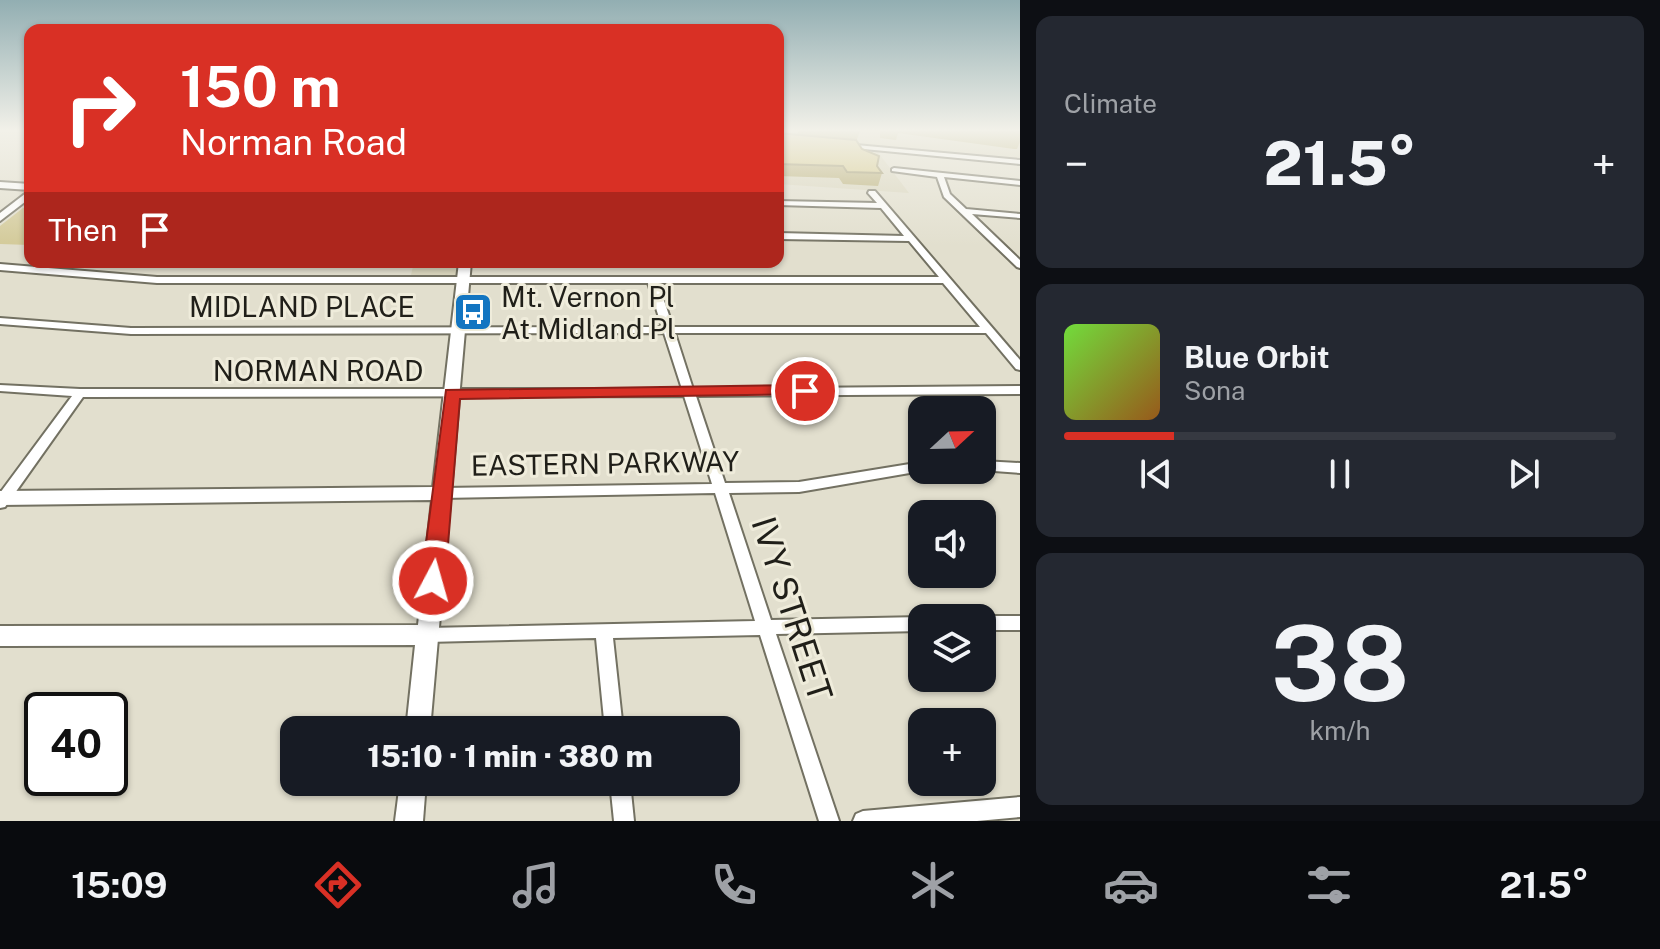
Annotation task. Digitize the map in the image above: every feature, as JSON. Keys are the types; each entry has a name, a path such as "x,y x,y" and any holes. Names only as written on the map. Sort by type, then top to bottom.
{"street":[{"path":"894,170 1020,183"},
{"path":"940,175 947,195 1020,265"},
{"path":"0,185 24,189"},
{"path":"872,193 1020,367"},
{"path":"0,218 24,196"},
{"path":"784,203 883,206"},
{"path":"963,211 1020,216"},
{"path":"784,236 911,239"},
{"path":"1002,248 1020,249"},
{"path":"0,267 157,280 464,271 652,280 946,280"},
{"path":"419,716 464,271"},
{"name":"IVY STREET","path":"652,280 829,821"},
{"name":"MIDLAND PLACE","path":"0,321 131,331 988,330"},
{"name":"NORMAN ROAD","path":"0,388 80,393 452,394 1020,390"},
{"path":"1,500 80,393"},
{"path":"996,467 1020,468"},
{"name":"EASTERN PARKWAY","path":"1,500 721,490 799,487 908,469"},
{"path":"996,623 1020,623"},
{"path":"0,636 427,635 908,624"},
{"path":"604,631 613,716"},
{"path":"409,821 412,796"},
{"path":"621,796 624,821"},
{"path":"863,821 1020,807"}],"shaded area":[{"path":"784,169 891,169 909,193 784,184"},
{"path":"24,208 24,245 0,244 0,226"},
{"path":"413,268 458,268 457,275 411,275"}],"building":[{"path":"845,169 879,169 882,173 847,172"}],"place":[{"name":"Mt. Vernon Pl At Midland Pl","path":"473,312"}],"route":[{"path":"433,581 452,394 805,391"}]}
